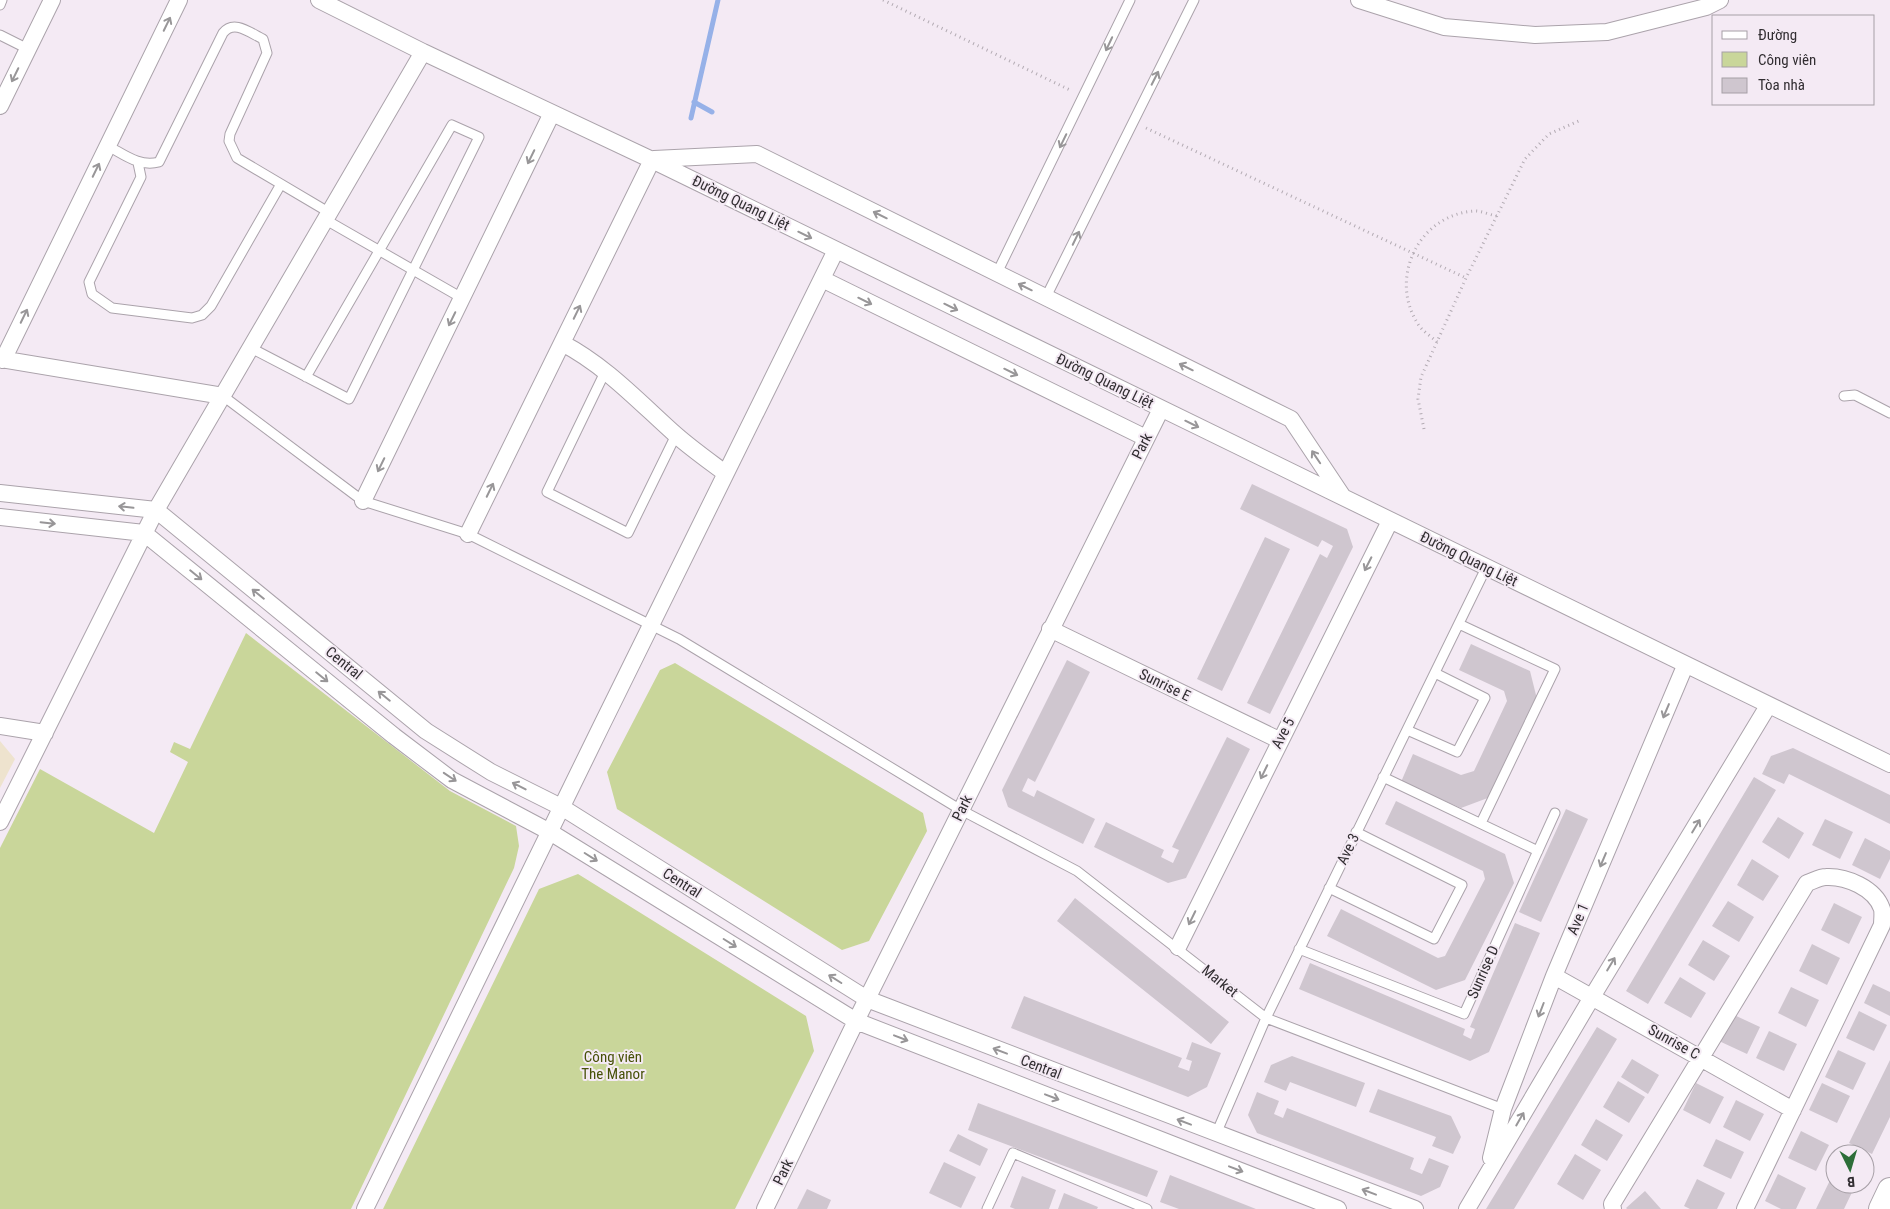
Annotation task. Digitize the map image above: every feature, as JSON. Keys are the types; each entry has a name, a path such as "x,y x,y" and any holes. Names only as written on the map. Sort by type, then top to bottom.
{"main road":[{"path":"1881,1209 1890,1190"}],"street":[{"path":"2,98 52,0"},
{"path":"179,0 1,360 223,396"},
{"name":"Đường Quang Liệt","path":"319,0 423,52 652,160 1685,666 1890,764"},
{"path":"1359,0 1444,26 1534,35 1607,32 1706,6 1720,0"},
{"path":"0,822 156,510 423,52"},
{"path":"363,501 552,113"},
{"path":"468,534 652,160 757,154 1291,419 1344,498"},
{"path":"365,1209 563,808 650,625 836,250"},
{"path":"822,280 1146,438"},
{"path":"562,343 584,354 606,370 676,435 725,473"},
{"name":"Park","path":"764,1209 866,999 1161,409"},
{"path":"0,493 156,510"},
{"name":"Central","path":"156,510 426,731 492,772 563,808 866,999 1415,1209"},
{"path":"0,517 144,533"},
{"name":"Ave 5","path":"1178,947 1279,740 1390,521"},
{"name":"Central","path":"144,533 394,736 452,780 550,832 856,1020 1338,1209"},
{"name":"Sunrise E","path":"1050,629 1279,740"},
{"name":"Ave 1","path":"1486,1177 1503,1109 1554,976 1685,666"},
{"name":"Ave 1","path":"1468,1209 1592,997 1768,706"},
{"path":"0,726 45,733"},
{"path":"1613,1209 1612,1204 1807,883 1824,877 1842,878 1858,884 1874,896 1882,910 1882,925 1745,1209"},
{"name":"Sunrise C","path":"1554,976 1793,1110"},
{"path":"1514,1081 1536,1092"}],"lane":[{"path":"0,5 2,0"},
{"path":"997,273 1130,0"},
{"path":"1046,297 1194,0"},
{"path":"108,146 138,163 149,165 159,162 164,157 223,33 227,28 237,26 263,39 267,53 230,134 229,141 237,158 281,184 379,251 462,298"},
{"path":"0,35 28,49"},
{"path":"251,348 306,377 349,399 479,137 452,125 306,377"},
{"path":"138,163 141,177 89,282 92,294 112,308 192,318 202,315 211,306 281,184"},
{"path":"606,370 546,492 628,533 676,435"},
{"path":"1844,396 1854,395 1890,413"},
{"name":"Market","path":"223,396 363,501 468,534 690,645 961,810 1077,871 1178,947 1266,1018 1503,1109"},
{"name":"Ave 3","path":"1216,1134 1266,1018 1486,568"},
{"path":"1459,624 1556,669 1481,824"},
{"path":"1407,730 1457,752 1485,698 1435,673"},
{"path":"1383,777 1538,851"},
{"name":"Sunrise D","path":"1299,949 1464,1014 1555,813"},
{"path":"1329,888 1434,939 1462,885 1356,832"},
{"path":"987,1209 1012,1153 1147,1209"}],"path":[{"path":"883,0 1070,90"},
{"path":"1424,430 1418,399 1422,377 1466,278 1525,160 1549,134 1581,120"},
{"path":"1146,128 1466,278"},
{"path":"1438,342 1418,325 1404,290 1412,252 1423,234 1457,215 1476,211 1497,216"}],"shaded area":[{"path":"0,741 15,759 0,788"}],"green space":[{"path":"246,633 450,791 516,826 519,846 514,868 351,1209 0,1209 0,848 40,769 154,833 188,762 170,752 174,742 190,749"},
{"path":"675,663 923,813 927,831 869,941 842,950 617,809 607,772 660,670"},
{"name":"Công viên The Manor","path":"578,874 806,1016 814,1051 735,1209 383,1209 539,889"}],"building":[{"path":"1252,484 1347,529 1353,547 1270,714 1247,703 1320,554 1327,558 1333,546 1322,540 1318,547 1240,509"},
{"path":"1265,537 1290,549 1222,691 1197,679"},
{"path":"1471,644 1530,671 1538,703 1493,796 1461,808 1401,782 1413,754 1461,775 1474,771 1507,701 1504,691 1459,670"},
{"path":"1067,660 1090,672 1035,782 1028,778 1022,791 1034,797 1037,790 1095,819 1083,844 1008,807 1002,790"},
{"path":"1227,737 1250,749 1186,878 1168,883 1094,847 1106,822 1164,850 1161,857 1173,863 1179,850 1172,847"},
{"path":"1793,748 1890,795 1890,824 1789,774 1784,784 1762,774 1771,756"},
{"path":"1754,777 1776,790 1648,1004 1626,991"},
{"path":"1396,801 1505,854 1514,883 1465,980 1436,990 1327,936 1341,909 1438,958 1445,956 1485,879 1483,871 1385,824"},
{"path":"1566,809 1588,819 1541,922 1519,912"},
{"path":"1778,817 1804,833 1789,859 1762,842"},
{"path":"1825,819 1853,832 1840,859 1812,845"},
{"path":"1865,838 1890,851 1890,859 1880,879 1852,865"},
{"path":"1752,859 1779,876 1763,901 1737,885"},
{"path":"1075,898 1229,1022 1211,1044 1057,921"},
{"path":"1728,901 1754,917 1739,942 1712,926"},
{"path":"1834,903 1862,917 1849,944 1821,930"},
{"path":"1515,923 1540,933 1489,1052 1470,1061 1299,989 1310,963 1465,1029 1463,1035 1471,1039 1475,1029 1470,1027"},
{"path":"1703,940 1730,956 1714,981 1688,965"},
{"path":"1812,944 1840,958 1827,985 1799,971"},
{"path":"1680,977 1706,993 1691,1018 1664,1003"},
{"path":"1873,984 1890,992 1890,1016 1864,1003"},
{"path":"1791,987 1819,1000 1806,1027 1778,1013"},
{"path":"1024,996 1182,1058 1178,1067 1189,1071 1192,1061 1186,1059 1192,1042 1221,1053 1207,1087 1188,1097 1011,1028"},
{"path":"1859,1011 1887,1025 1874,1051 1846,1038"},
{"path":"1732,1014 1760,1027 1747,1054 1719,1041"},
{"path":"1597,1027 1617,1039 1514,1209 1486,1209"},
{"path":"1769,1031 1797,1044 1784,1071 1756,1058"},
{"path":"1838,1050 1866,1063 1853,1090 1825,1077"},
{"path":"1292,1056 1365,1083 1356,1107 1290,1082 1286,1091 1264,1082 1271,1065"},
{"path":"1632,1059 1659,1075 1648,1094 1621,1077"},
{"path":"1890,1060 1890,1117 1875,1148 1875,1144 1849,1143"},
{"path":"1618,1081 1645,1097 1629,1123 1603,1107"},
{"path":"1696,1083 1724,1097 1710,1124 1683,1110"},
{"path":"1822,1083 1850,1096 1837,1123 1809,1110"},
{"path":"1378,1089 1451,1116 1461,1137 1453,1154 1432,1146 1436,1137 1369,1112"},
{"path":"1257,1092 1279,1101 1274,1114 1283,1118 1287,1108 1414,1158 1410,1169 1422,1174 1429,1158 1449,1166 1440,1187 1421,1196 1257,1133 1248,1115"},
{"path":"1736,1100 1764,1114 1750,1141 1723,1127"},
{"path":"978,1103 1158,1171 1147,1197 968,1130"},
{"path":"1596,1119 1623,1135 1607,1161 1581,1145"},
{"path":"1801,1131 1827,1144 1825,1144 1825,1153 1816,1171 1788,1158"},
{"path":"958,1134 988,1149 980,1166 949,1151"},
{"path":"1716,1139 1744,1152 1731,1179 1703,1166"},
{"path":"1575,1154 1601,1170 1583,1200 1557,1184"},
{"path":"944,1162 976,1177 961,1208 929,1193"},
{"path":"1778,1174 1806,1188 1796,1209 1781,1209 1765,1201"},
{"path":"1170,1175 1256,1209 1179,1209 1160,1202"},
{"path":"1022,1176 1056,1190 1049,1209 1015,1209 1010,1207"},
{"path":"1697,1179 1725,1193 1717,1209 1690,1209 1684,1206"},
{"path":"807,1189 831,1200 827,1209 797,1209"},
{"path":"1645,1191 1661,1209 1626,1208"},
{"path":"1825,1191 1825,1194 1851,1194 1844,1209 1816,1209"},
{"path":"1064,1193 1098,1207 1097,1209 1058,1209"}],"waterway":[{"path":"691,118 718,0"},
{"path":"694,102 712,112"}]}
